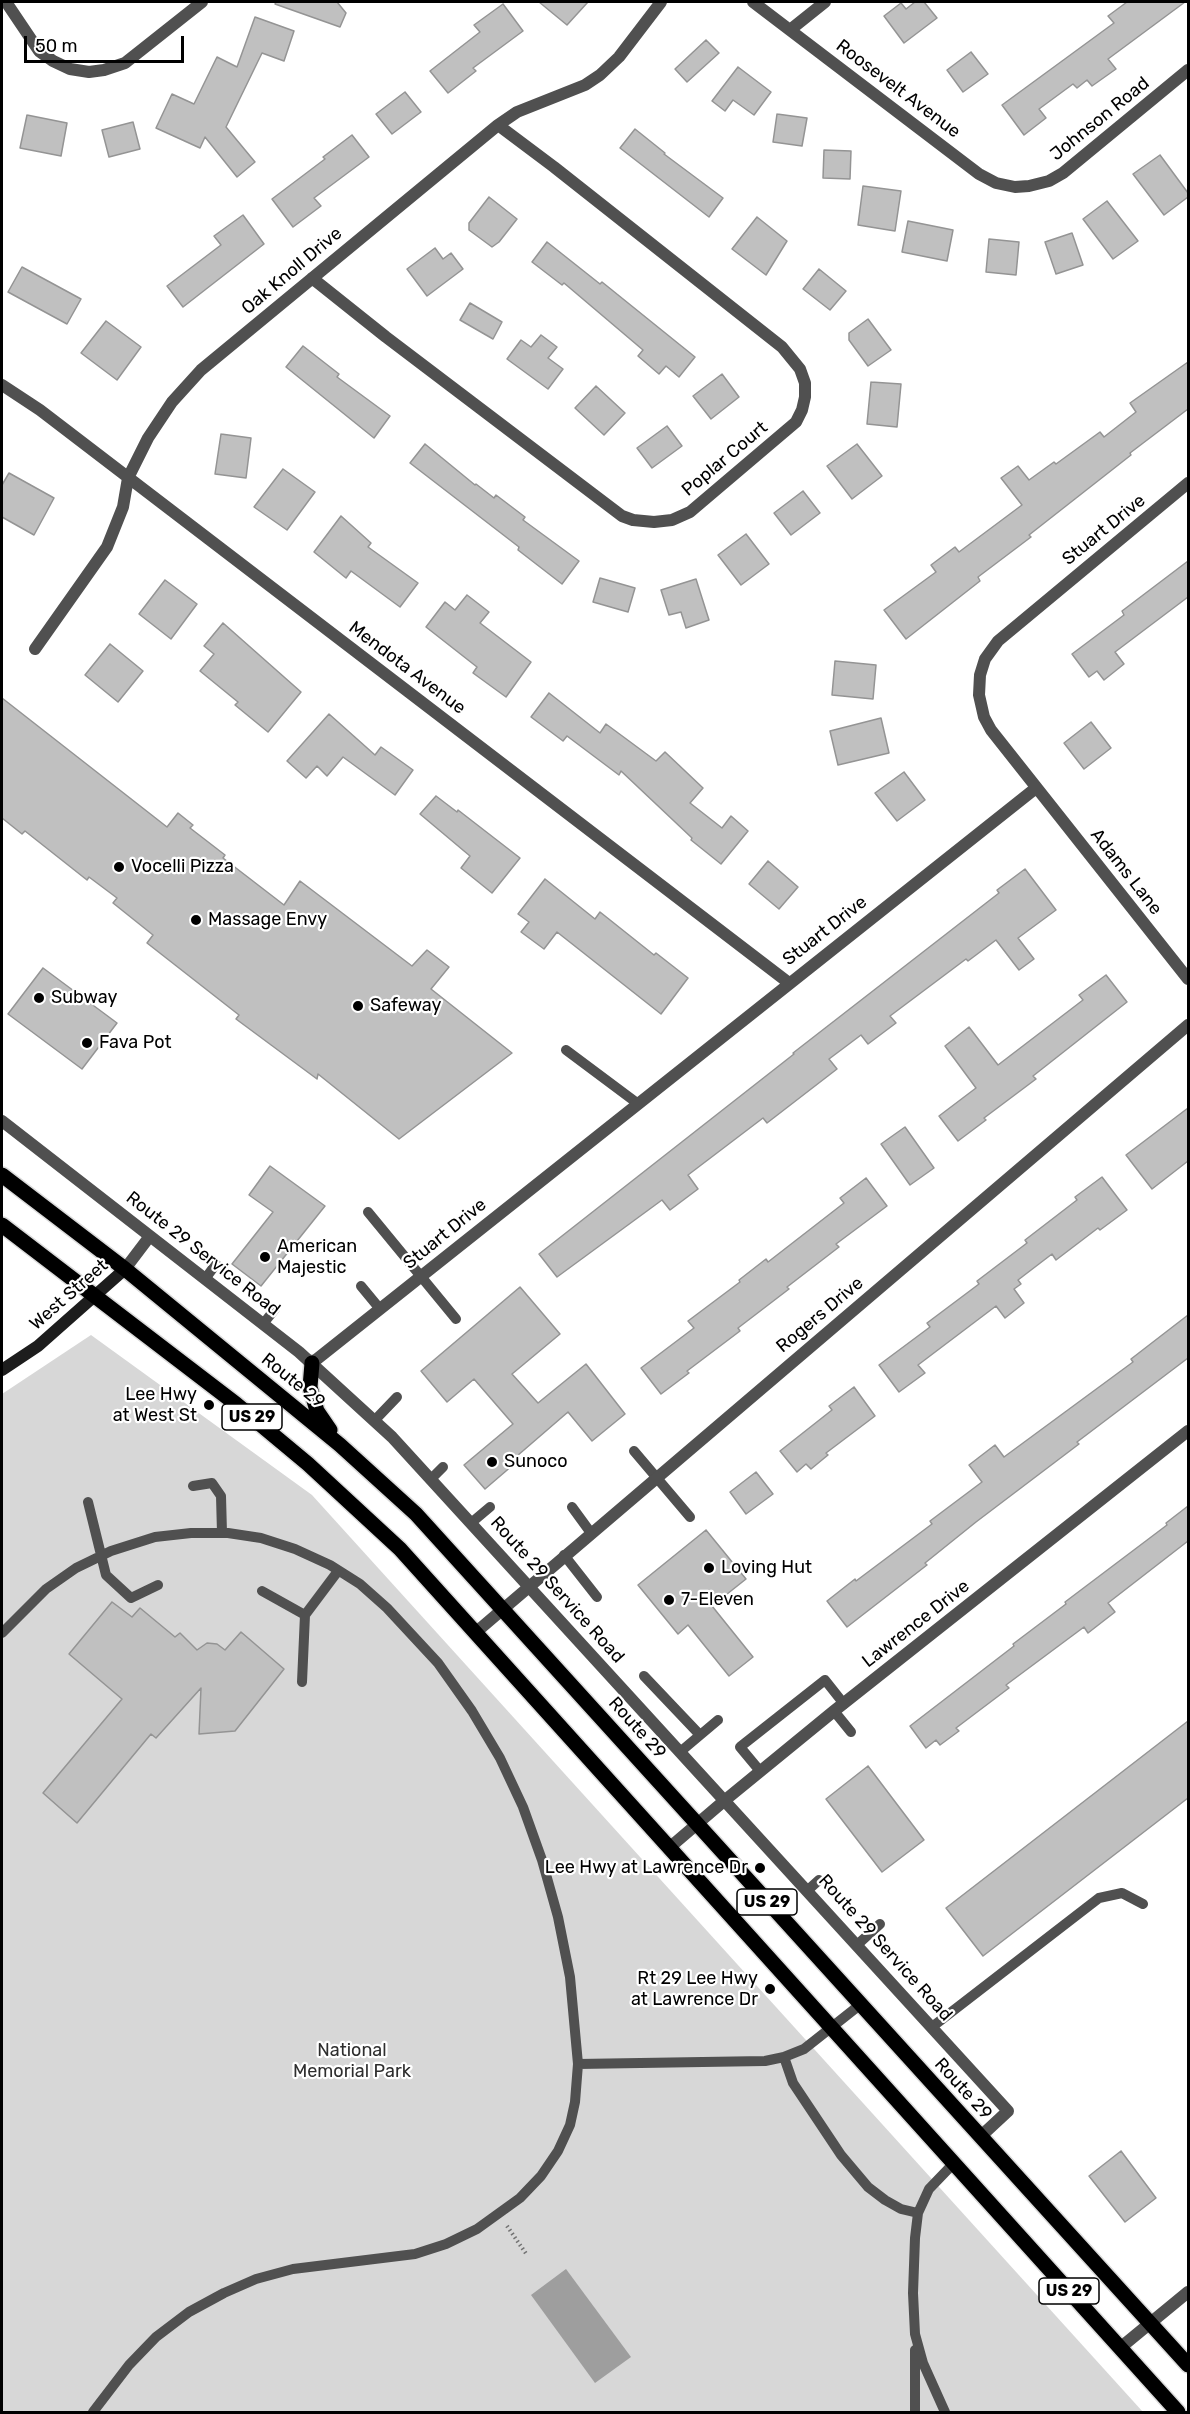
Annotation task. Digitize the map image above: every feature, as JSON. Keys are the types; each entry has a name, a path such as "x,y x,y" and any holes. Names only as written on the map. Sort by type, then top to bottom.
{"main road":[{"name":"Route 29","path":"2,1175 125,1269 340,1445 416,1514 1188,2366"},
{"name":"US 29","path":"2,1225 236,1404 308,1464 399,1548 1178,2412"},
{"name":"West Street","path":"2,1370 38,1346 125,1269"},
{"path":"312,1363 310,1387 317,1411 340,1445"}],"street":[{"path":"6,2 39,51 70,69 82,71 104,70 125,63 202,2"},
{"name":"Oak Knoll Drive","path":"35,649 107,547 123,507 128,478 148,438 172,402 201,370 498,125 517,112 585,85 600,75 619,57 661,2"},
{"name":"Roosevelt Avenue","path":"753,2 979,174 996,183 1015,187 1029,186"},
{"path":"790,30 825,2"},
{"name":"Johnson Road","path":"1029,186 1049,181 1063,173 1188,70"},
{"name":"Poplar Court","path":"312,278 622,516 633,520 654,522 672,520 690,512 795,422 802,410 805,397 805,383 800,369 782,347 498,125"},
{"name":"Mendota Avenue","path":"2,385 40,410 789,983"},
{"name":"Stuart Drive","path":"312,1363 1036,788 990,730 984,717 979,695 980,675 986,659 998,641 1006,634 1188,483"},
{"name":"Adams Lane","path":"1036,788 1188,979"},
{"name":"Rogers Drive","path":"475,1633 1188,1025"},
{"name":"Route 29 Service Road","path":"2,1121 312,1363 375,1421 431,1479 1008,2110 980,2137"},
{"name":"West Street","path":"125,1269 150,1236"},
{"name":"Lawrence Drive","path":"669,1848 760,1771 1188,1431"},
{"path":"1120,2348 1188,2292"}],"lane":[{"path":"566,1050 638,1103"},
{"path":"368,1212 456,1319"},
{"path":"205,1279 216,1264"},
{"path":"361,1286 380,1309"},
{"path":"263,1324 275,1309"},
{"path":"375,1421 397,1397"},
{"path":"634,1451 690,1517"},
{"path":"431,1479 443,1467"},
{"path":"193,1486 212,1483 221,1496 222,1533"},
{"path":"88,1502 106,1575 131,1598 158,1585"},
{"path":"471,1523 490,1507"},
{"path":"572,1507 591,1533"},
{"path":"2,1633 46,1589 76,1568 102,1555 155,1537 191,1533 222,1533 261,1538 295,1549 339,1571 360,1584 387,1608 438,1663 472,1711 500,1758 531,1828 558,1917 570,1977 578,2064 575,2102 570,2125 558,2151 542,2176 520,2198 477,2229 446,2244 415,2254 293,2270 256,2279 224,2293 189,2312 156,2337 129,2366 93,2412"},
{"path":"564,1555 597,1597"},
{"path":"302,1683 305,1615 339,1571"},
{"path":"262,1591 305,1615"},
{"path":"644,1676 700,1736"},
{"path":"760,1771 740,1746 825,1680 851,1732"},
{"path":"680,1752 718,1720"},
{"path":"808,1890 819,1880"},
{"path":"933,2027 1100,1898 1122,1893 1143,1904"},
{"path":"857,1945 880,1924"},
{"path":"578,2064 765,2061 784,2057 804,2049 861,2004"},
{"path":"784,2057 793,2084 841,2155 868,2187 885,2200 918,2213"},
{"path":"915,2412 913,2293 918,2213 929,2188 954,2163"},
{"path":"915,2334 923,2363 945,2412"}],"path":[{"path":"512,2232 527,2255"}],"green space":[{"name":"National Memorial Park","path":"91,1335 312,1495 1143,2412 2,2412 2,1394"}],"shaded area":[{"path":"566,2269 631,2357 595,2383 531,2295"}],"building":[{"path":"276,2 337,2 346,13 340,27 275,4"},
{"path":"539,2 588,2 567,25"},
{"path":"915,2 924,2 937,18 904,43 884,16 901,3 906,9"},
{"path":"1127,2 1185,2 1108,59 1116,69 1092,86 1087,80 1077,88 1073,84 1039,109 1046,118 1024,135 1002,105 1114,23 1108,16"},
{"path":"503,4 523,31 473,68 476,71 448,93 430,71 480,32 474,25"},
{"path":"255,17 294,31 284,61 262,53 226,127 255,162 237,177 205,137 200,148 156,128 172,94 194,104 217,57 237,67"},
{"path":"706,40 719,53 687,82 675,69"},
{"path":"971,52 988,74 963,92 947,70"},
{"path":"738,67 771,92 754,115 733,100 725,111 712,101"},
{"path":"405,92 421,112 392,134 376,114"},
{"path":"777,114 807,118 802,146 773,142"},
{"path":"27,115 67,123 61,156 20,148"},
{"path":"133,122 140,149 109,157 102,130"},
{"path":"635,129 723,198 709,217 620,148"},
{"path":"352,135 369,157 314,198 321,206 293,227 272,199 325,159 323,157"},
{"path":"824,150 851,151 850,179 823,178"},
{"path":"1160,155 1188,193 1188,197 1164,215 1133,174"},
{"path":"863,186 901,191 895,231 858,225"},
{"path":"489,197 517,219 499,242 492,247 469,230 469,223"},
{"path":"1107,201 1138,241 1113,259 1083,219"},
{"path":"243,215 264,244 183,307 167,286 221,245 214,236"},
{"path":"757,217 787,241 766,275 732,249"},
{"path":"908,221 953,230 947,261 902,252"},
{"path":"1072,233 1083,265 1056,274 1045,242"},
{"path":"989,239 1019,242 1016,275 986,272"},
{"path":"547,242 600,284 602,282 695,357 679,377 666,366 659,374 638,356 643,350 564,283 562,285 532,262"},
{"path":"435,248 443,259 451,253 463,269 427,296 407,269"},
{"path":"22,267 81,299 67,324 8,292"},
{"path":"819,269 846,291 830,310 803,289"},
{"path":"470,303 502,322 493,339 460,320"},
{"path":"868,319 891,350 868,366 849,340 849,333"},
{"path":"106,321 141,347 117,380 81,353"},
{"path":"541,335 557,347 548,358 563,369 548,389 507,359 521,340 531,347"},
{"path":"303,346 339,374 337,377 390,416 374,438 286,367"},
{"path":"1188,362 1188,409 1029,535 1031,537 978,577 980,581 906,639 884,610 936,572 931,565 955,547 959,552 1022,505 1001,478 1018,466 1029,480 1054,462 1056,464 1100,432 1104,437 1136,412 1130,403"},
{"path":"722,374 739,397 711,419 693,396"},
{"path":"871,382 901,384 897,427 867,424"},
{"path":"596,386 625,413 604,435 575,408"},
{"path":"667,426 682,446 652,468 637,448"},
{"path":"221,434 251,438 246,478 215,474"},
{"path":"425,444 475,485 494,498 496,495 525,517 523,520 579,561 562,584 518,550 519,547 410,463"},
{"path":"857,444 882,476 852,499 827,466"},
{"path":"283,469 315,492 287,530 254,507"},
{"path":"9,473 54,498 34,535 2,517 2,485"},
{"path":"803,491 820,513 791,535 774,513"},
{"path":"341,516 371,543 368,547 418,583 400,607 351,571 346,578 314,552"},
{"path":"746,534 769,564 741,585 718,555"},
{"path":"1188,561 1188,597 1115,652 1124,664 1104,680 1097,671 1089,677 1072,654 1124,615 1122,611"},
{"path":"600,578 635,588 628,612 593,602"},
{"path":"696,579 709,620 686,628 681,612 669,615 661,590"},
{"path":"165,580 197,604 171,639 139,614"},
{"path":"467,595 489,612 480,623 531,662 506,697 473,673 477,667 426,627 445,602 455,610"},
{"path":"223,623 301,692 268,732 235,705 238,702 200,671 214,654 204,646"},
{"path":"110,644 143,671 118,702 85,675"},
{"path":"835,661 876,665 873,699 832,695"},
{"path":"549,693 600,733 606,724 656,761 665,752 703,788 690,803 722,828 731,816 748,831 721,864 691,840 692,838 621,771 619,775 567,736 563,741 531,717"},
{"path":"2,698 167,827 178,813 193,825 190,828 225,855 223,858 284,905 300,881 412,966 427,950 449,967 431,989 512,1053 399,1139 318,1074 317,1079 236,1019 239,1015 147,943 153,935 113,903 117,898 89,877 87,880 25,831 22,834 2,818"},
{"path":"329,714 375,755 381,747 413,770 395,795 343,757 327,776 317,766 306,778 287,761"},
{"path":"881,718 889,753 838,765 830,731"},
{"path":"1091,722 1111,748 1084,769 1064,743"},
{"path":"904,772 925,800 897,821 875,793"},
{"path":"436,796 457,812 458,810 520,858 492,893 461,868 470,856 420,814"},
{"path":"768,861 798,887 779,909 749,884"},
{"path":"1025,869 1056,910 1018,938 1034,959 1019,970 996,940 968,961 966,959 890,1016 896,1023 868,1044 861,1035 829,1059 837,1069 767,1123 763,1118 688,1175 698,1189 670,1210 662,1200 557,1277 539,1254 999,893 997,890"},
{"path":"545,879 595,919 600,912 654,955 656,953 688,978 661,1014 557,932 544,949 521,932 529,922 518,914"},
{"path":"43,968 117,1023 82,1069 8,1014"},
{"path":"1106,975 1127,1002 1033,1076 1036,1079 984,1118 986,1120 958,1141 939,1116 976,1088 945,1046 969,1027 998,1065 1083,1000 1079,995"},
{"path":"1188,1108 1188,1161 1152,1189 1126,1155"},
{"path":"905,1127 934,1168 910,1185 881,1144"},
{"path":"270,1166 325,1206 261,1286 232,1264 273,1212 249,1195"},
{"path":"1102,1177 1127,1210 1100,1230 1098,1228 1056,1260 1052,1254 1018,1280 1021,1284 1014,1289 1024,1303 1005,1318 996,1306 918,1365 925,1373 899,1392 879,1365 930,1327 927,1323 979,1284 977,1281 1027,1243 1025,1240 1077,1200 1075,1197"},
{"path":"866,1178 887,1206 836,1244 839,1247 787,1287 789,1289 738,1328 740,1331 661,1394 641,1368 694,1328 688,1321 740,1282 739,1280 766,1259 768,1262 844,1203 840,1198"},
{"path":"520,1287 560,1334 512,1374 538,1403 586,1364 625,1414 592,1441 568,1412 517,1456 520,1459 485,1489 464,1465 513,1424 474,1379 447,1402 421,1371"},
{"path":"1188,1315 1188,1358 1077,1442 1079,1444 976,1522 925,1563 927,1565 847,1627 827,1601 932,1524 930,1521 982,1482 969,1465 995,1445 1004,1457 1133,1362 1131,1359"},
{"path":"854,1387 875,1416 826,1453 828,1455 811,1469 806,1464 797,1472 780,1451 832,1410 829,1406"},
{"path":"756,1472 773,1494 746,1514 730,1492"},
{"path":"1188,1506 1188,1541 1108,1603 1115,1612 1088,1633 1084,1627 1006,1685 1009,1688 956,1728 959,1731 940,1745 936,1740 926,1748 910,1726 1014,1646 1013,1644 1066,1604 1065,1602 1167,1525 1166,1523"},
{"path":"706,1530 746,1579 712,1606 753,1657 729,1676 688,1625 678,1634 638,1585"},
{"path":"112,1602 132,1617 140,1608 175,1637 180,1633 197,1650 207,1643 217,1644 225,1650 241,1632 284,1669 235,1731 199,1734 201,1688 156,1738 151,1734 77,1823 43,1793 122,1699 69,1654"},
{"path":"1188,1721 1188,1798 983,1956 946,1908"},
{"path":"868,1766 924,1840 882,1872 826,1799"},
{"path":"1121,2151 1156,2198 1125,2222 1089,2176"}],"place":[{"name":"Vocelli Pizza","path":"119,867"},
{"name":"Massage Envy","path":"196,920"},
{"name":"Subway","path":"39,998"},
{"name":"Safeway","path":"358,1006"},
{"name":"Fava Pot","path":"87,1043"},
{"name":"American Majestic","path":"265,1257"},
{"name":"Lee Hwy at West St","path":"209,1405"},
{"name":"Sunoco","path":"492,1462"},
{"name":"Loving Hut","path":"709,1568"},
{"name":"7-Eleven","path":"669,1600"},
{"name":"Lee Hwy at Lawrence Dr","path":"760,1868"},
{"name":"Rt 29 Lee Hwy at Lawrence Dr","path":"770,1989"}]}
